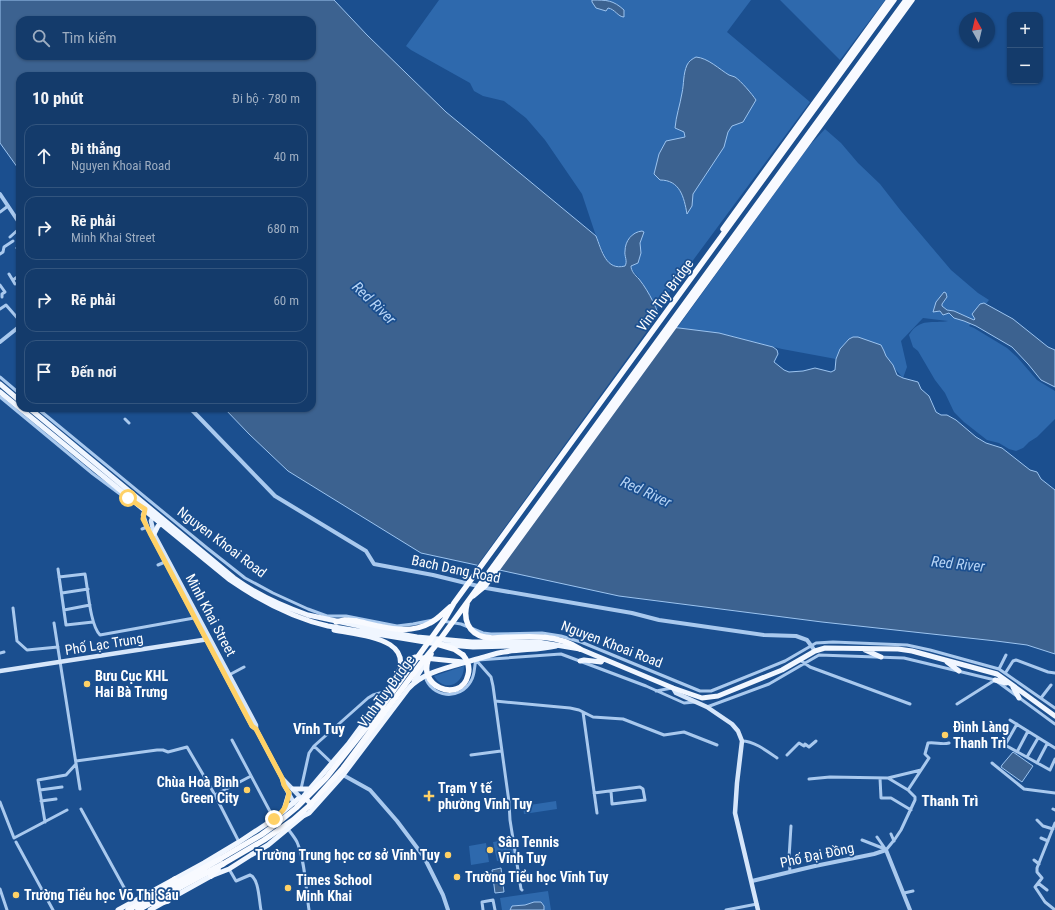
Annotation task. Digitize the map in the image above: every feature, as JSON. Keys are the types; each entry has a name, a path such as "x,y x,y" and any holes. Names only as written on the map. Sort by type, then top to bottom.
{"highway":[{"name":"Vinh Tuy Bridge","path":"454,603 458,592 889,0"},
{"name":"Vinh Tuy Bridge","path":"222,862 262,835 296,808 326,778 373,719 445,619 454,603 894,0"},
{"name":"Vinh Tuy Bridge","path":"222,862 264,840 293,820 309,806 343,768 437,644 906,0"},
{"name":"Vinh Tuy Bridge","path":"468,600 485,586 912,0"},
{"path":"468,600 466,609 467,622 469,628 478,635 492,638 544,637 564,640 580,648"},
{"path":"336,622 345,620 398,629 417,629 431,623 454,603"},
{"path":"437,644 454,649 463,655 467,660 469,669 467,680 456,689 443,689 433,684 428,677 427,672 429,656 437,644"},
{"path":"204,864 222,862"},
{"path":"211,876 222,862"},
{"path":"138,910 222,862"},
{"path":"147,906 175,879"},
{"path":"128,910 168,901"}],"main road":[{"path":"0,384 16,398"},
{"name":"Nguyen Khoai Road","path":"0,392 16,405"},
{"name":"Nguyen Khoai Road","path":"24,412 128,498 146,508"},
{"name":"Nguyen Khoai Road","path":"34,412 146,508 193,540 234,578 249,589 312,617 388,632 444,640 472,642 538,642 580,648 673,688 702,698 718,696 802,662 814,651"},
{"name":"Minh Khai Street","path":"146,508 143,519 144,528 165,562 194,618 208,639"},
{"name":"Nguyen Khoai Road","path":"154,514 161,524 247,592 291,614 314,623 437,644 489,647 556,645"},
{"name":"Minh Khai Street","path":"154,514 151,526 154,534 229,677 252,726 256,729 294,804"},
{"path":"154,534 158,526 161,524"},
{"path":"328,626 332,629 382,640 392,645 398,653 400,661 399,673"},
{"name":"Phố Lạc Trung","path":"0,671 208,639"},
{"path":"412,683 425,676 464,662 506,652 545,649 556,645"},
{"path":"814,651 825,648 898,649 997,674 1055,716"},
{"path":"863,649 881,657"},
{"path":"118,910 204,864 274,819 294,804 296,800 302,798 333,764 399,673 414,658 464,662"},
{"path":"168,901 211,876 229,869 268,845 303,816 309,813 343,775 368,743 424,665 424,658"},
{"path":"580,661 601,662 603,659"},
{"path":"943,660 959,671"},
{"path":"995,680 1010,684 1019,698"},
{"path":"673,688 676,693 707,707 732,724 738,731 742,741 736,783 735,813 758,910"},
{"path":"363,724 368,730 376,732"},
{"path":"355,735 363,735 367,739 368,743"},
{"name":"Minh Khai Street","path":"282,778 302,798"},
{"path":"293,789 309,789"},
{"path":"284,811 289,793"},
{"path":"302,798 310,802 311,809"},
{"path":"294,804 293,808 295,813 303,816"}],"street":[{"path":"0,194 16,218"},
{"path":"0,212 8,206"},
{"path":"10,237 16,232"},
{"path":"0,254 3,252 4,247 13,241"},
{"path":"9,274 14,284"},
{"path":"0,285 4,292 2,297"},
{"path":"0,309 6,305 16,316"},
{"path":"0,342 16,329"},
{"path":"0,377 16,391"},
{"path":"0,397 16,410"},
{"path":"18,412 124,497"},
{"name":"Nguyen Khoai Road","path":"42,412 193,540 246,578 274,593 322,615 346,616 397,626 413,624 430,619 461,624 483,633 542,633 561,636 581,642 700,691 711,691 779,664 816,643 833,642 907,645 999,668 1055,708"},
{"path":"194,412 276,496 366,551 374,564 433,575 486,588 632,613 659,620 764,635 796,636 807,640 814,651"},
{"path":"126,419 129,423"},
{"path":"158,565 165,562"},
{"path":"58,568 66,625 93,622"},
{"path":"59,577 85,574 93,622 97,632 100,634 194,618"},
{"path":"62,593 88,589"},
{"path":"64,610 90,605"},
{"path":"13,608 17,641 27,650 58,647"},
{"path":"54,623 80,789"},
{"name":"Nguyen Khoai Road","path":"476,660 481,661 561,654 684,703 696,702"},
{"name":"Nguyen Khoai Road","path":"707,707 769,684 802,662 823,654 913,660 995,680 1055,724"},
{"path":"999,668 1006,655"},
{"path":"425,676 428,684 435,691 446,695 454,694 463,690 471,682 476,660"},
{"path":"476,660 491,677 496,701 516,860 522,890"},
{"path":"1006,672 1013,661 1016,660 1048,672 1055,673"},
{"path":"802,662 837,678 910,704"},
{"path":"229,677 244,667"},
{"path":"957,704 995,680"},
{"path":"1041,698 1051,685"},
{"path":"656,691 673,688"},
{"path":"301,789 309,753 314,746 373,694 388,690"},
{"path":"496,701 570,708 593,717 623,719 664,735 684,732 717,745"},
{"path":"583,712 597,813"},
{"path":"1010,720 1055,748"},
{"path":"1017,724 1005,745 1050,770 1055,759"},
{"path":"1017,752 1028,731"},
{"path":"1026,757 1038,738"},
{"path":"232,740 274,819"},
{"path":"742,741 747,741 777,758"},
{"path":"787,755 800,743 809,747 816,741"},
{"path":"908,790 929,758 925,754 928,743 949,743"},
{"path":"1037,762 1047,744"},
{"path":"314,746 333,764"},
{"path":"44,822 38,780 66,775 76,763 156,750 168,752 187,747 215,795 239,842"},
{"path":"471,755 502,751"},
{"path":"992,763 1024,789 1055,793"},
{"path":"809,779 830,777 888,778 921,770"},
{"path":"343,775 370,790 397,821 424,857 443,895 448,910"},
{"path":"215,795 251,776"},
{"path":"880,778 881,798 891,798 911,810"},
{"path":"886,849 894,841 916,799 908,790 888,778"},
{"path":"40,790 62,787"},
{"path":"594,793 640,787 643,789 645,800 612,804 611,791"},
{"path":"41,801 56,799"},
{"path":"0,802 14,838 67,810"},
{"path":"81,809 132,902"},
{"path":"1037,820 1043,826 1053,829"},
{"path":"1055,823 1037,872 1042,878 1035,887 1045,902 1055,910"},
{"path":"790,872 789,858 791,826"},
{"path":"288,829 297,842 309,910"},
{"path":"891,834 894,841"},
{"path":"878,837 886,849 910,910"},
{"path":"1041,838 1048,841"},
{"path":"862,840 886,849"},
{"path":"16,842 53,910"},
{"name":"Phố Đại Đồng","path":"752,881 874,854 886,849"},
{"path":"1034,860 1039,864"},
{"path":"229,869 236,881 250,875 254,877 261,910"},
{"path":"1038,883 1047,890"},
{"path":"0,889 7,910"},
{"path":"904,893 913,891"},
{"path":"483,910 482,902 494,900 495,910"},
{"path":"726,910 757,904"}],"shaded area":[{"path":"439,0 751,0 727,32 810,102 657,309 644,285 631,270 627,267 614,267 607,261 596,236 582,194 545,140 526,118 504,101 483,96 474,91 470,83 406,46"},
{"path":"780,0 885,0 840,60"},
{"path":"825,129 841,143 858,163 880,184 951,270 978,293 989,300 969,326 1007,348 1037,380 1055,391 1055,419 1037,437 1023,448 1016,451 999,443 987,440 964,422 954,412 945,393 935,380 918,351 913,347 909,335 913,329 922,323 948,321 923,318 901,341 907,367 903,378 888,361 868,354 836,359 782,349 719,333 677,328 809,146"},
{"path":"464,666 461,678 453,684 443,684 434,676"},
{"path":"556,801 557,809 524,814 523,806"},
{"path":"512,839 515,858 497,861 493,842"},
{"path":"486,843 489,862 471,865 469,846"},
{"path":"548,891 551,910 502,910 500,898"}],"water":[{"name":"Red River","path":"0,0 334,0 367,35 446,112 596,236 603,253 609,263 613,266 625,266 626,244 635,233 642,231 644,232 640,243 641,253 638,263 631,266 631,268 650,296 663,326 719,333 773,347 777,350 778,354 774,362 789,372 815,368 831,372 835,370 836,359 840,349 849,339 853,337 858,337 881,345 897,375 918,382 921,389 929,396 936,412 941,415 947,415 956,420 976,437 986,443 1002,448 1030,470 1037,472 1041,479 1055,490 1055,654 1027,645 822,622 619,596 421,553 288,471 228,412 316,412 316,72 16,72 16,165 0,143"},
{"path":"592,0 613,2 624,10 624,17 608,8 606,11 596,8"},
{"path":"696,57 709,62 729,75 735,77 756,100 743,122 732,126 728,132 724,147 693,194 692,206 687,214 682,196 677,186 667,181 660,180 654,174 659,154 666,141 685,137 684,132 675,128 686,68 690,61"},
{"path":"944,292 946,293 947,297 942,306 947,310 954,311 974,320 975,319 972,314 980,304 984,303 1013,319 1048,347 1055,350 1055,387 1041,380 1012,347 976,326 954,318 949,313 943,315 940,311 933,312 936,302"},
{"path":"1013,752 1033,766 1022,782 1001,767"},
{"path":"501,868 504,892 495,893 492,870"},
{"path":"534,902 541,902 544,906 544,910 510,910 512,906 525,905"}],"pier":[{"path":"660,313 664,325 675,326 496,571 476,567"}],"place":[{"name":"Bưu Cục KHL Hai Bà Trưng","path":"87,684"},
{"name":"Đình Làng Thanh Trì","path":"945,735"},
{"name":"Chùa Hoà Bình Green City","path":"247,790"},
{"name":"Trạm Y tế phường Vĩnh Tuy","path":"429,796"},
{"name":"Sân Tennis Vĩnh Tuy","path":"490,850"},
{"name":"Trường Trung học cơ sở Vĩnh Tuy","path":"448,855"},
{"name":"Trường Tiểu học Vĩnh Tuy","path":"457,877"},
{"name":"Times School Minh Khai","path":"288,888"},
{"name":"Trường Tiểu học Võ Thị Sáu","path":"16,895"}],"district":[{"name":"Vĩnh Tuy","path":"319,729"},
{"name":"Thanh Trì","path":"950,801"}],"route":[{"path":"128,498 145,509 143,515 145,524 289,793 284,811 274,819"}]}
